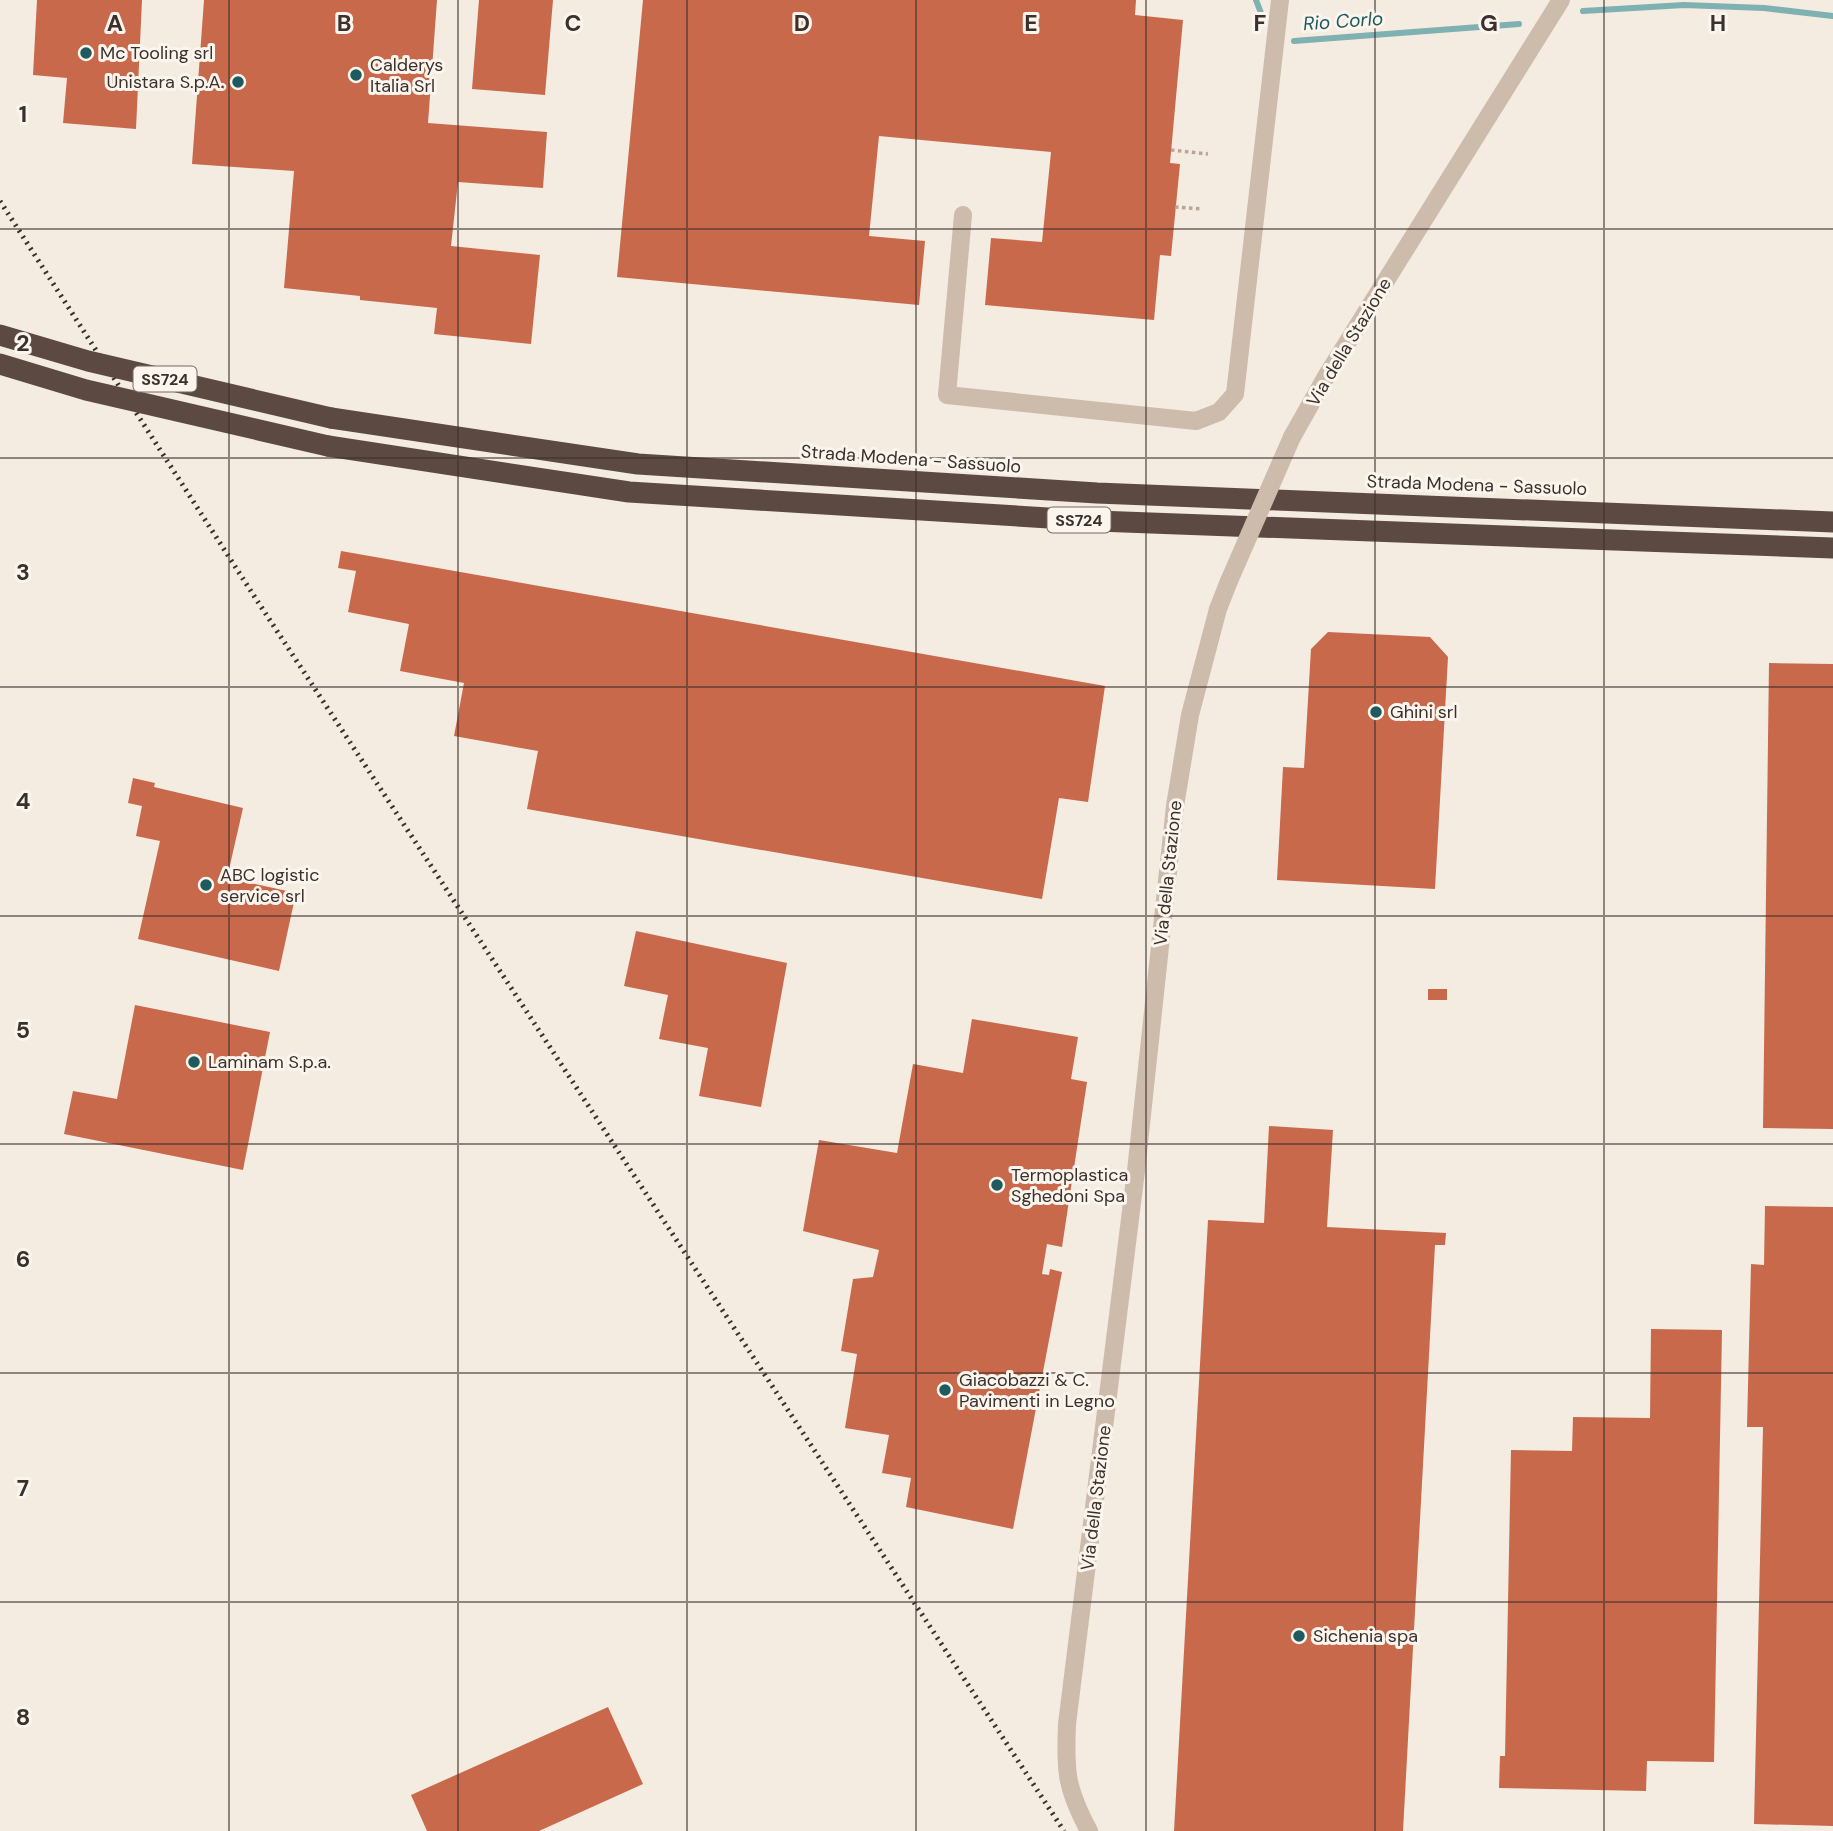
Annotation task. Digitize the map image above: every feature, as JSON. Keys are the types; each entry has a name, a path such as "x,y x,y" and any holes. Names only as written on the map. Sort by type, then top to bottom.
{"highway":[{"name":"Strada Modena - Sassuolo","path":"0,335 88,361 331,418 638,464 1097,494 1833,522"},
{"name":"SS724","path":"0,364 86,390 328,446 629,492 1097,521 1833,548"}],"street":[{"path":"963,215 947,395 1195,421 1219,412 1235,394 1280,0"},
{"name":"Via della Stazione","path":"1089,1831 1068,1786 1065,1760 1067,1724 1136,1171 1175,806 1191,715 1218,609 1292,437 1327,376 1561,0"}],"path":[{"path":"1171,150 1208,154"},
{"path":"1175,207 1202,209"}],"building":[{"name":"Mc Tooling srl","path":"37,0 142,0 136,129 63,123 67,78 33,75"},
{"path":"204,0 437,0 428,123 547,132 543,188 458,182 451,246 540,255 531,344 434,334 437,308 284,288 294,171 192,164"},
{"name":"Calderys Italia Srl","path":"479,0 553,0 545,95 472,89"},
{"path":"643,0 1136,0 1135,15 1183,20 1170,163 1180,164 1171,256 1160,255 1154,320 985,305 991,238 1042,242 1051,152 879,136 869,236 925,241 919,305 617,277"},
{"path":"341,551 1105,686 1088,802 1059,798 1042,899 527,809 538,751 454,736 464,683 400,671 409,624 348,612 356,571 338,568"},
{"name":"Ghini srl","path":"1328,632 1430,637 1448,657 1435,889 1277,880 1283,767 1304,768 1311,649"},
{"path":"1769,663 1833,664 1833,1129 1763,1128"},
{"name":"ABC logistic service srl","path":"133,778 155,783 154,787 243,808 227,878 296,893 279,971 138,939 160,841 136,836 142,806 128,803"},
{"path":"636,931 787,963 761,1107 699,1096 708,1048 659,1039 668,995 624,986"},
{"path":"1428,989 1447,989 1447,1000 1428,1000"},
{"name":"Laminam S.p.a.","path":"135,1005 270,1032 243,1170 64,1134 73,1091 117,1099"},
{"path":"972,1019 1078,1037 1071,1079 1087,1082 1062,1247 1047,1244 1042,1274 1049,1275 1050,1269 1062,1272 1013,1529 906,1507 911,1478 882,1473 889,1435 845,1428 857,1354 841,1351 853,1279 873,1277 879,1250 803,1231 819,1140 897,1153 913,1064 963,1073"},
{"name":"Sichenia spa","path":"1269,1126 1333,1130 1327,1227 1446,1233 1445,1245 1435,1245 1403,1831 1174,1831 1208,1220 1264,1223"},
{"path":"1765,1206 1833,1207 1833,1826 1754,1824 1763,1427 1747,1427 1751,1264 1764,1265"},
{"path":"1651,1329 1722,1330 1714,1762 1647,1761 1646,1791 1499,1788 1500,1756 1505,1756 1511,1450 1572,1451 1573,1417 1650,1418"},
{"path":"608,1707 643,1784 539,1831 427,1831 411,1795"}],"waterway":[{"name":"Rio Corlo","path":"1256,0 1261,13"},
{"name":"Rio Corlo","path":"1583,11 1684,5 1764,8 1833,16"},
{"name":"Rio Corlo","path":"1294,41 1519,24"}],"railway":[{"path":"0,201 256,599 1064,1831"}],"place":[{"name":"Mc Tooling srl","path":"86,53"},
{"name":"Calderys Italia Srl","path":"356,75"},
{"name":"Unistara S.p.A.","path":"238,82"},
{"name":"Ghini srl","path":"1376,712"},
{"name":"ABC logistic service srl","path":"206,885"},
{"name":"Laminam S.p.a.","path":"194,1062"},
{"name":"Termoplastica Sghedoni Spa","path":"997,1185"},
{"name":"Giacobazzi & C. Pavimenti in Legno","path":"945,1390"},
{"name":"Sichenia spa","path":"1299,1636"}]}
